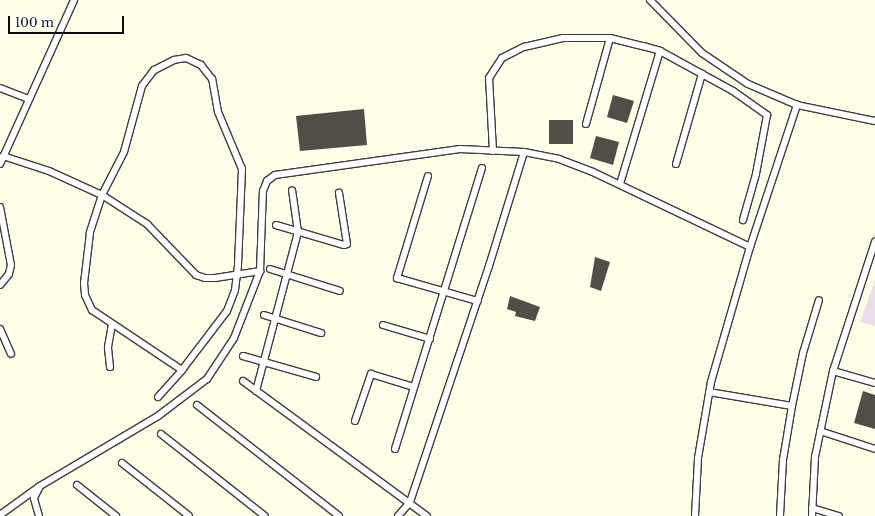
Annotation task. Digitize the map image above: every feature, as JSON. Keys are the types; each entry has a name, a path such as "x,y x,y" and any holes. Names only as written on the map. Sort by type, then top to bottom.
{"street":[{"path":"0,164 28,99 74,0"},
{"path":"650,0 702,53 748,84 797,105 875,121"},
{"path":"492,151 489,78 502,58 524,48 563,38 610,38 660,51 733,91 767,115 756,174 743,220"},
{"path":"586,124 610,38"},
{"path":"620,184 660,51"},
{"path":"158,397 182,370 227,311 237,277 242,214 242,168 218,112 212,79 198,63 186,58 174,60 154,70 146,79 124,152 102,195 90,233 86,257 85,295 92,310 182,370"},
{"path":"676,164 702,74"},
{"path":"0,88 28,99"},
{"path":"695,516 698,458 709,392 750,247 797,105"},
{"path":"0,515 40,486 158,416 207,379 234,338 260,272 262,191 267,181 275,175 460,149 524,152 559,159 620,184 750,247"},
{"path":"398,516 410,502 478,301 524,152"},
{"path":"2,159 49,171 102,195 147,224 196,275 205,278 237,277 260,272"},
{"path":"395,449 446,291 482,168"},
{"path":"428,176 397,278 478,301"},
{"path":"256,391 274,318 298,232 292,190"},
{"path":"276,225 344,245 347,244 339,193"},
{"path":"0,207 10,265 9,274 0,285"},
{"path":"812,516 820,431 833,371 875,242"},
{"path":"270,269 340,291"},
{"path":"780,516 783,458 792,406 803,353 819,300"},
{"path":"264,315 321,333"},
{"path":"110,367 108,347 112,324"},
{"path":"383,325 430,339"},
{"path":"0,330 11,354"},
{"path":"243,356 316,377"},
{"path":"833,371 875,383"},
{"path":"355,421 371,374 414,387"},
{"path":"243,381 410,502 427,516"},
{"path":"709,392 792,406"},
{"path":"197,404 339,516"},
{"path":"820,431 875,449"},
{"path":"161,434 265,516"},
{"path":"122,463 189,516"},
{"path":"77,485 116,516"},
{"path":"38,516 34,498 40,486"},
{"path":"812,508 839,516"}],"shaded area":[{"path":"875,280 875,326 860,322"}],"building":[{"path":"613,95 634,101 627,123 607,117"},
{"path":"364,109 367,145 300,151 296,116"},
{"path":"549,120 573,120 573,144 549,144"},
{"path":"596,136 619,142 613,165 590,158"},
{"path":"595,257 610,262 601,291 590,287"},
{"path":"510,296 540,307 535,321 515,316 516,312 507,309"},
{"path":"863,391 875,395 875,429 854,423"}]}
